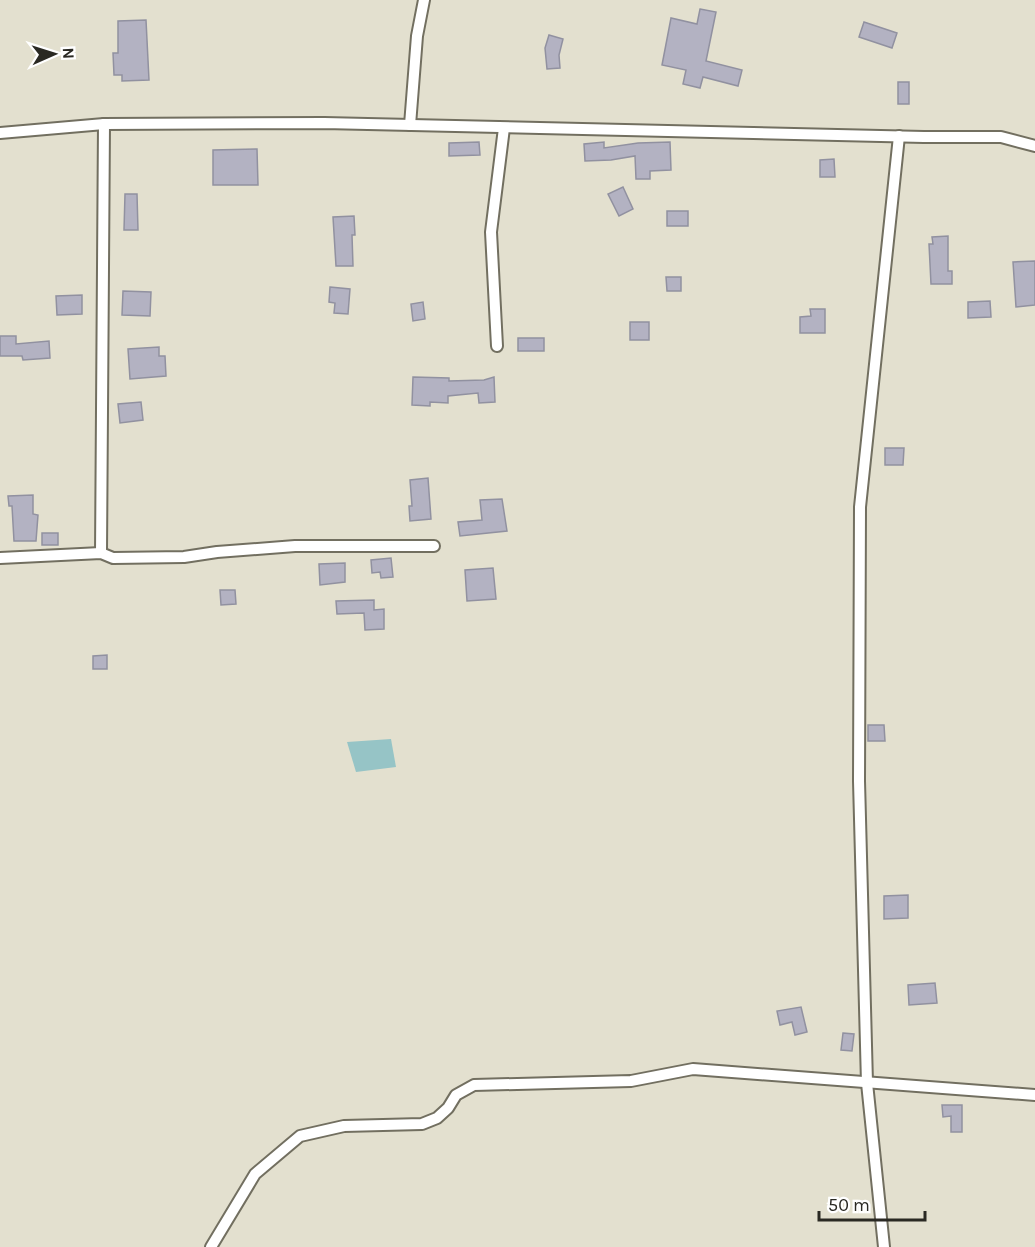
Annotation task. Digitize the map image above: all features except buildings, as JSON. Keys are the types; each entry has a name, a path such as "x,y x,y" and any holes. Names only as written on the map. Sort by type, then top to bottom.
{"street":[{"path":"410,125 417,36 424,0"},
{"path":"0,134 104,124 324,123 1001,138 1035,146"},
{"path":"101,554 104,124"},
{"path":"497,346 491,232 504,128"},
{"path":"884,1247 867,1083 859,781 860,507 899,136"},
{"path":"0,558 101,554 113,558 184,557 295,546 434,546"},
{"path":"211,1247 255,1174 300,1136 344,1126 422,1124 437,1118 448,1108 456,1095 474,1085 631,1081 693,1069 1035,1095"}],"water":[{"path":"391,739 396,767 356,772 347,742"}]}
